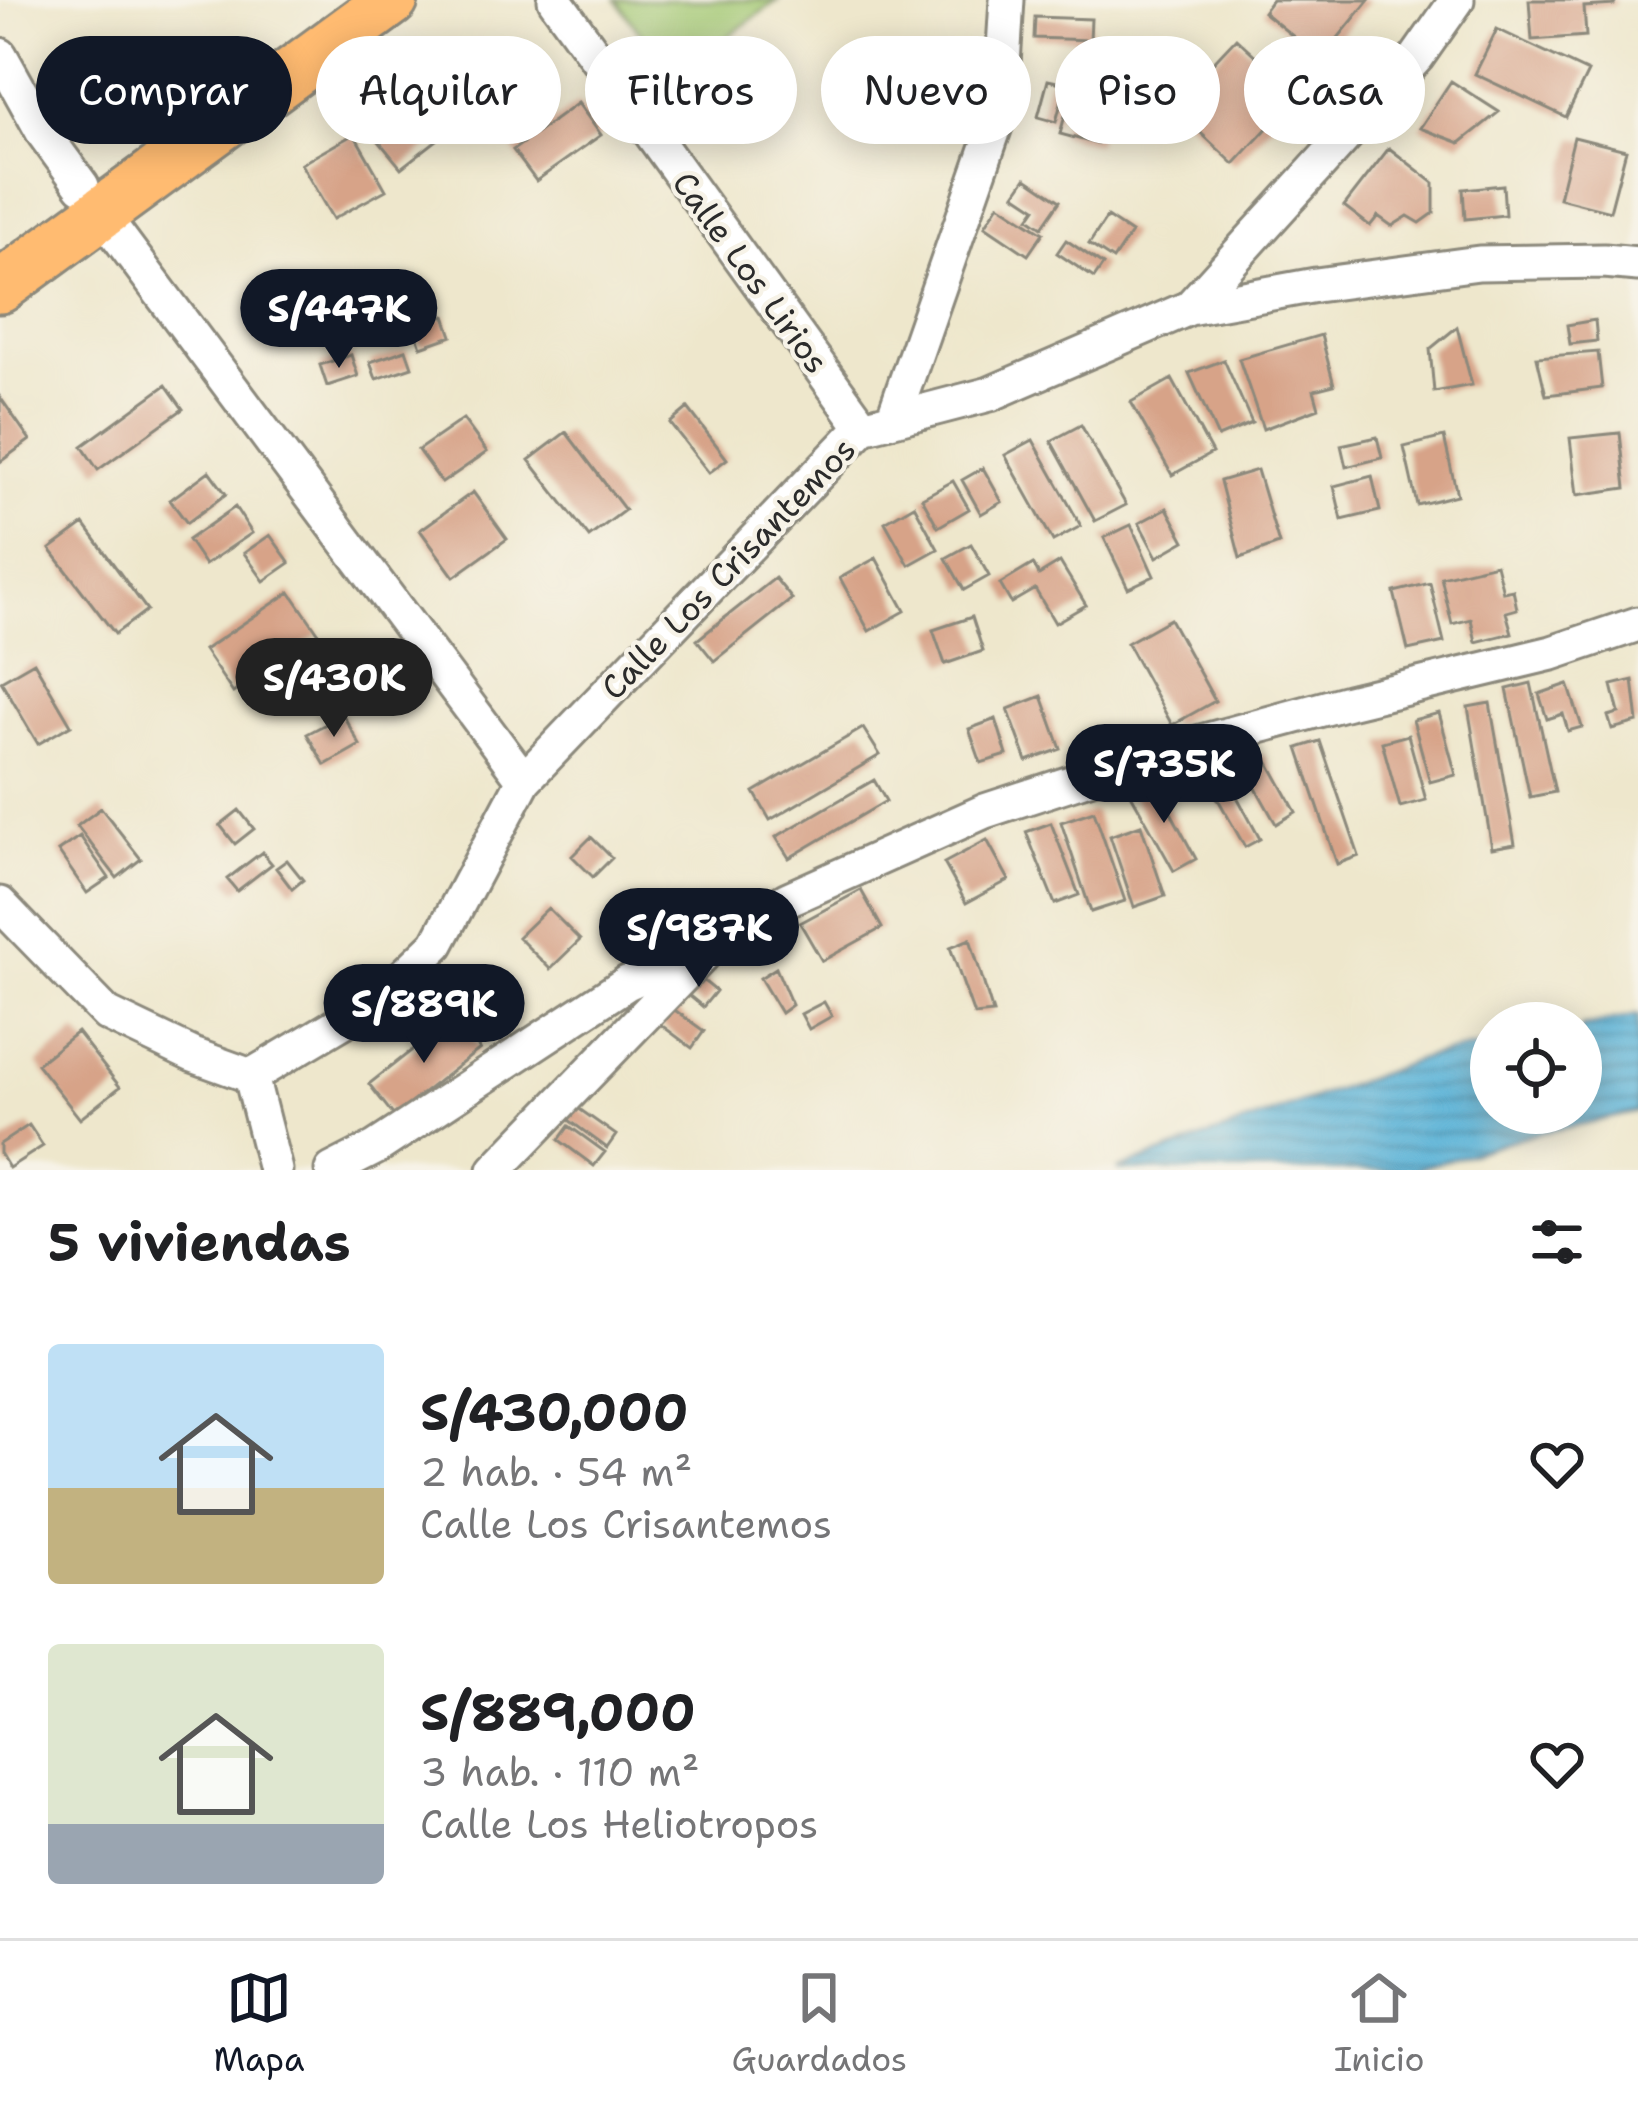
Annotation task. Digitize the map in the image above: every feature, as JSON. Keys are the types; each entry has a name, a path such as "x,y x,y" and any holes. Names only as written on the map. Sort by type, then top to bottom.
{"highway":[{"path":"0,286 91,199 334,0"},
{"path":"0,246 91,199 392,0"}],"street":[{"name":"Calle Los Lirios","path":"555,0 878,423"},
{"path":"878,423 1000,112 1006,0"},
{"path":"1189,308 1402,74 1456,0"},
{"path":"0,55 44,134 524,780"},
{"name":"Calle Los Crisantemos","path":"251,1076 379,1000 437,944 524,780 878,423 990,394 1189,308 1479,263 1604,260 1638,264"},
{"path":"332,1170 375,1148 627,982 717,941 788,899 985,811 1171,750 1348,701 1552,653 1638,625"},
{"path":"0,904 107,1014 193,1055 251,1076 275,1170"},
{"path":"495,1170 717,941"}],"green space":[{"path":"616,0 778,0 729,36 643,36"}],"water":[{"path":"1638,1015 1638,1112 1602,1120 1602,1023"},
{"path":"1470,1048 1470,1134 1535,1134 1413,1170 1117,1170 1426,1057"}],"building":[{"path":"1272,0 1369,0 1340,36 1293,36 1263,12"},
{"path":"1529,0 1616,0 1614,5 1584,7 1586,36 1532,40"},
{"path":"1035,17 1091,19 1090,36 1034,38"},
{"path":"1497,29 1588,72 1566,117 1475,74"},
{"path":"1236,38 1244,45 1244,144 1253,144 1234,164 1213,144 1220,144 1220,55"},
{"path":"1048,80 1055,82 1055,122 1038,117"},
{"path":"1451,81 1499,112 1460,143 1425,130 1425,120"},
{"path":"578,103 585,113 588,144 536,181 513,150 521,144 561,144 561,115"},
{"path":"1574,137 1626,150 1610,211 1559,198"},
{"path":"336,144 360,144 386,190 333,219 301,164"},
{"path":"381,144 432,144 401,168"},
{"path":"1389,148 1434,183 1434,213 1420,223 1408,216 1392,226 1378,216 1370,226 1344,206"},
{"path":"1026,178 1060,201 1042,227 1029,218 1036,208 1015,194"},
{"path":"1503,185 1505,215 1465,219 1463,189"},
{"path":"999,204 1043,233 1028,255 985,226"},
{"path":"1107,217 1131,233 1113,260 1089,244"},
{"path":"1066,240 1103,265 1094,278 1057,253"},
{"path":"445,316 452,336 421,347 414,327"},
{"path":"1595,320 1597,341 1570,344 1567,325"},
{"path":"1457,327 1472,385 1434,392 1430,349"},
{"path":"1321,335 1334,385 1314,390 1319,408 1263,429 1239,359"},
{"path":"406,350 412,367 376,379 370,362"},
{"path":"1598,352 1602,388 1546,395 1537,357"},
{"path":"351,355 358,376 327,386 320,365"},
{"path":"1224,360 1252,423 1218,437 1189,373"},
{"path":"1172,379 1212,453 1172,475 1131,402"},
{"path":"166,385 183,409 98,470 82,446"},
{"path":"0,397 30,440 0,462"},
{"path":"688,408 727,459 709,473 670,423"},
{"path":"463,419 487,452 442,483 418,450"},
{"path":"1081,425 1126,505 1095,521 1051,441"},
{"path":"566,432 625,510 589,537 529,460"},
{"path":"1620,433 1626,488 1577,495 1570,438"},
{"path":"1377,437 1382,458 1346,467 1341,445"},
{"path":"1444,437 1457,495 1417,505 1404,447"},
{"path":"1033,440 1081,526 1053,541 1005,455"},
{"path":"983,468 1002,502 981,514 962,480"},
{"path":"1257,470 1279,544 1240,558 1220,481"},
{"path":"209,471 226,494 187,523 170,500"},
{"path":"1372,476 1380,511 1342,520 1334,486"},
{"path":"953,481 969,509 938,527 922,498"},
{"path":"473,492 507,539 454,577 420,530"},
{"path":"914,505 938,549 909,565 885,522"},
{"path":"235,507 252,533 205,565 188,540"},
{"path":"1167,508 1185,541 1157,557 1139,523"},
{"path":"84,524 147,610 115,634 50,549"},
{"path":"1131,525 1154,576 1128,588 1104,538"},
{"path":"270,535 290,563 264,581 244,553"},
{"path":"971,544 989,576 964,590 946,558"},
{"path":"876,558 905,611 869,631 840,578"},
{"path":"1060,562 1086,605 1055,623 1035,589 1011,603 1000,584 1033,564 1039,575"},
{"path":"1496,564 1503,592 1513,590 1517,609 1506,612 1512,633 1476,642 1471,619 1452,624 1441,577"},
{"path":"775,578 792,599 714,661 697,640"},
{"path":"1430,583 1444,642 1408,650 1394,592"},
{"path":"290,592 319,634 233,693 204,650"},
{"path":"972,617 983,651 945,664 933,630"},
{"path":"1170,619 1215,701 1172,725 1127,643"},
{"path":"34,662 71,725 38,744 1,681"},
{"path":"1633,680 1638,722 1612,729 1608,716 1619,713 1612,685"},
{"path":"1531,683 1555,792 1530,797 1507,689"},
{"path":"1568,684 1582,727 1568,731 1563,714 1547,719 1539,694"},
{"path":"1042,696 1061,749 1027,761 1008,709"},
{"path":"1490,703 1515,844 1492,848 1468,707"},
{"path":"1439,713 1456,775 1430,782 1413,720"},
{"path":"343,715 360,745 325,765 307,734"},
{"path":"996,719 1007,755 981,763 969,729"},
{"path":"863,728 880,755 770,820 754,792"},
{"path":"1408,735 1426,800 1400,807 1382,742"},
{"path":"1320,741 1359,856 1337,864 1298,748"},
{"path":"1264,754 1296,812 1276,824 1243,765"},
{"path":"1217,760 1260,839 1245,847 1201,769"},
{"path":"874,780 886,801 789,858 776,837"},
{"path":"1154,781 1196,859 1174,871 1131,794"},
{"path":"101,808 141,859 117,878 77,826"},
{"path":"239,810 254,829 235,844 220,825"},
{"path":"1094,811 1125,901 1091,912 1061,822"},
{"path":"1051,823 1079,895 1055,904 1026,832"},
{"path":"1141,825 1165,896 1134,907 1110,836"},
{"path":"80,836 109,878 87,893 58,851"},
{"path":"591,837 612,858 593,877 572,856"},
{"path":"987,840 1009,880 966,903 944,863"},
{"path":"262,852 272,864 237,891 227,879"},
{"path":"287,860 303,880 292,889 276,868"},
{"path":"861,890 882,928 822,961 800,923"},
{"path":"548,908 580,940 550,969 518,937"},
{"path":"970,939 993,1013 974,1015 950,947"},
{"path":"776,968 792,1005 781,1013 760,978"},
{"path":"695,974 716,991 703,1007 682,990"},
{"path":"824,1002 832,1016 809,1029 801,1014"},
{"path":"669,1006 704,1031 692,1048 657,1022"},
{"path":"454,1017 480,1049 394,1116 369,1084"},
{"path":"77,1032 120,1087 80,1119 37,1064"},
{"path":"575,1106 616,1135 607,1148 566,1118"},
{"path":"29,1125 43,1146 9,1168 0,1144"},
{"path":"569,1126 605,1152 594,1166 559,1140"}]}
